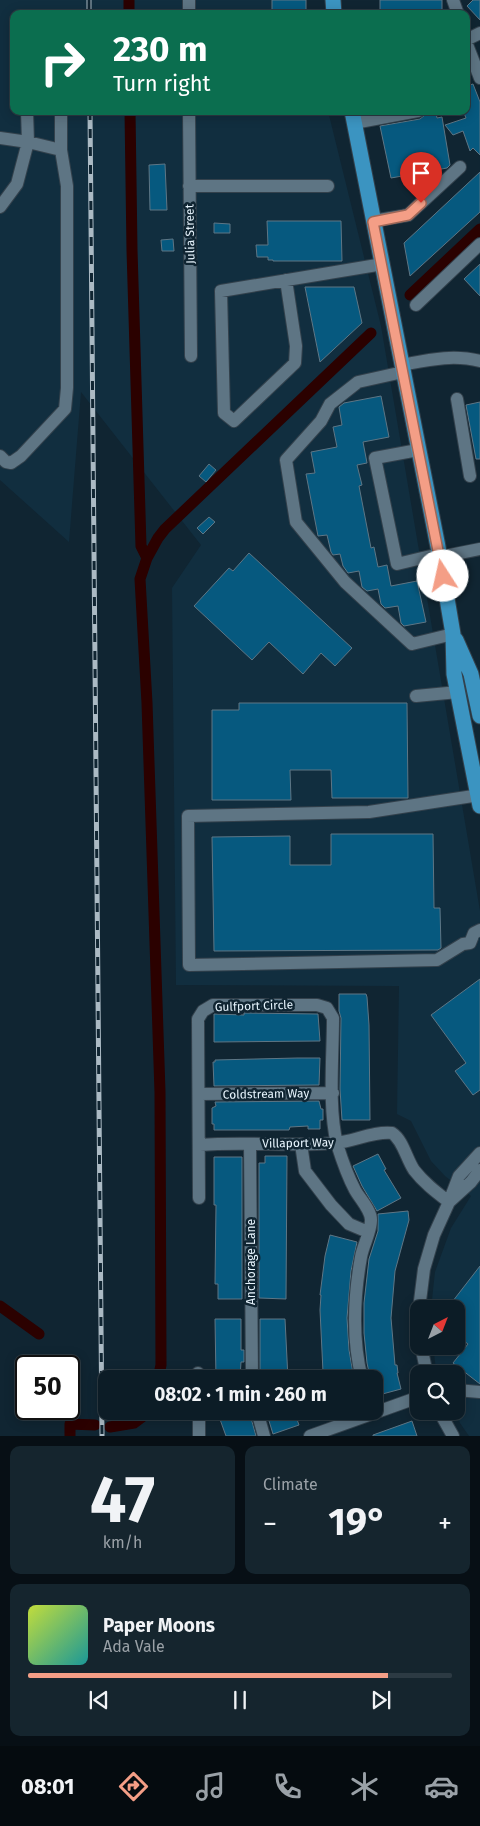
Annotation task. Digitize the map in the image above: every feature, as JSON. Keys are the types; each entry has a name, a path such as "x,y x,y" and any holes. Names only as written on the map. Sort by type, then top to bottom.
{"main road":[{"path":"353,117 440,556 454,634 454,674 479,799"},
{"path":"454,634 471,674 480,716"}],"street":[{"path":"470,52 480,78"},
{"path":"0,207 17,184 28,142 27,115"},
{"path":"0,456 6,462 11,463 21,456 65,409 67,388 67,186 61,150 61,115"},
{"name":"Julia Street","path":"189,115 192,356"},
{"path":"353,117 375,115"},
{"path":"0,138 61,150"},
{"path":"373,222 408,215 460,167"},
{"path":"189,186 328,186"},
{"path":"416,305 480,244"},
{"path":"286,280 296,346 295,363 234,421 224,413 221,291 286,280 383,264"},
{"path":"454,634 412,644 346,582 296,522 286,460 321,422 330,404 358,382 402,368 447,357 479,358"},
{"path":"457,400 470,476"},
{"path":"418,450 375,458 397,564 480,549"},
{"path":"416,696 458,692"},
{"path":"479,799 369,812 188,816 189,965 429,961 437,960 454,952 463,944 470,943 474,934 480,930"},
{"name":"Gulfport Circle","path":"199,1198 198,1019 203,1011 213,1005 317,1004 327,1008 333,1018 334,1128 337,1143 356,1192 368,1210 371,1219 361,1256 357,1289 356,1330 360,1370"},
{"name":"Coldstream Way","path":"199,1094 333,1093"},
{"name":"Villaport Way","path":"200,1145 228,1143 308,1145 337,1143 389,1132 394,1134 414,1169 427,1184 450,1202"},
{"name":"Anchorage Lane","path":"250,1144 252,1370"},
{"path":"301,1144 305,1171 331,1205 349,1224 368,1232"},
{"path":"420,1300 424,1269 434,1235 450,1202 459,1176 480,1153"},
{"path":"450,1202 471,1182 480,1170"},
{"path":"465,1391 480,1392"},
{"path":"383,1409 410,1400"},
{"path":"199,1420 199,1436"},
{"path":"260,1420 264,1436"},
{"path":"316,1435 353,1420"},
{"path":"444,1420 453,1436"}],"shaded area":[{"path":"0,0 303,0 303,10 10,10 10,115 329,115 381,326 480,911 480,1436 469,1436 459,1420 465,1420 465,1365 435,1365 434,1355 465,1355 465,1300 432,1300 435,1272 451,1228 471,1196 445,1176 431,1161 411,1121 397,1114 399,986 176,985 172,588 201,545 81,392 69,542 0,480"}],"building":[{"path":"272,0 306,0 306,10 272,10"},
{"path":"380,0 442,0 442,10 380,10"},
{"path":"473,0 480,0 480,20 467,6"},
{"path":"473,84 480,102 480,155 473,148 470,151 463,131 453,135 445,125 466,118 465,115 470,115 470,85"},
{"path":"425,115 436,115 437,118 442,117 450,165 447,168 391,178 380,126 420,119"},
{"path":"165,164 167,210 150,210 149,165"},
{"path":"480,172 480,212 410,276 404,243"},
{"path":"267,221 341,221 342,261 273,261 268,260 268,257 257,257 256,245 268,245"},
{"path":"214,223 230,224 230,233 214,233"},
{"path":"173,239 174,251 162,251 161,240"},
{"path":"480,264 480,296 464,279"},
{"path":"305,287 354,287 362,323 320,362"},
{"path":"381,396 389,437 363,442 367,463 357,465 362,485 359,486 371,548 374,547 378,567 387,565 391,586 417,581 426,622 404,626 401,623 398,606 385,608 381,604 378,589 367,591 362,587 359,571 348,573 343,566 340,554 333,555 331,552 327,535 318,536 306,474 315,473 311,452 337,447 333,427 342,425 339,407 344,403"},
{"path":"480,402 480,459 476,459 466,405"},
{"path":"209,464 216,470 206,482 199,476"},
{"path":"209,517 215,522 203,534 197,528"},
{"path":"249,553 352,648 335,666 321,653 303,674 269,642 252,660 194,606 229,568 233,571"},
{"path":"239,703 407,703 408,798 332,798 331,770 290,770 291,800 212,800 212,710 239,710"},
{"path":"331,834 433,834 434,908 440,908 441,948 438,950 214,951 212,837 290,836 290,865 331,865"},
{"path":"480,979 480,1090 473,1095 455,1071 466,1063 431,1015"},
{"path":"339,994 366,994 367,997 370,1120 342,1120"},
{"path":"244,1013 318,1014 320,1041 214,1042 214,1014 244,1015"},
{"path":"320,1058 319,1085 214,1086 213,1062 215,1060"},
{"path":"319,1101 321,1109 323,1109 323,1120 320,1120 320,1129 308,1129 308,1126 290,1127 289,1130 214,1130 214,1124 212,1124 212,1108 216,1106 215,1102"},
{"path":"378,1154 386,1169 384,1170 401,1198 377,1211 353,1166"},
{"path":"265,1156 287,1156 286,1299 259,1298 259,1163 265,1163"},
{"path":"214,1157 242,1157 242,1299 218,1299 218,1284 215,1284 216,1205 214,1205"},
{"path":"408,1211 409,1220 395,1271 391,1318 395,1365 397,1365 401,1389 383,1394 383,1370 368,1370 364,1333 364,1303 369,1259 378,1231 378,1214"},
{"path":"330,1235 357,1242 351,1271 347,1318 352,1370 323,1370 320,1295"},
{"path":"480,1266 480,1384 465,1372 465,1365 456,1365 453,1363 459,1355 465,1355 465,1348 468,1344 465,1342 465,1300 454,1300"},
{"path":"215,1319 241,1319 241,1350 244,1350 244,1362 241,1362 240,1370 216,1370"},
{"path":"260,1319 285,1319 288,1370 260,1370"},
{"path":"220,1420 252,1420 256,1436 226,1436"},
{"path":"269,1420 297,1420 299,1425 273,1434"},
{"path":"412,1421 417,1436 373,1436 373,1435"}],"waterway":[{"path":"129,0 129,10"},
{"path":"130,115 141,546 147,558"},
{"path":"410,295 480,229"},
{"path":"160,1370 160,1092 147,703 140,579 147,558 165,529 371,333"},
{"path":"0,1306 39,1334"},
{"path":"110,1427 134,1423 138,1420"},
{"path":"70,1436 70,1424 95,1425"}],"railway":[{"path":"89,0 89,10"},
{"path":"90,115 102,1436"}],"route":[{"path":"421,203 408,215 373,222 383,264 393,325 443,576"}]}
